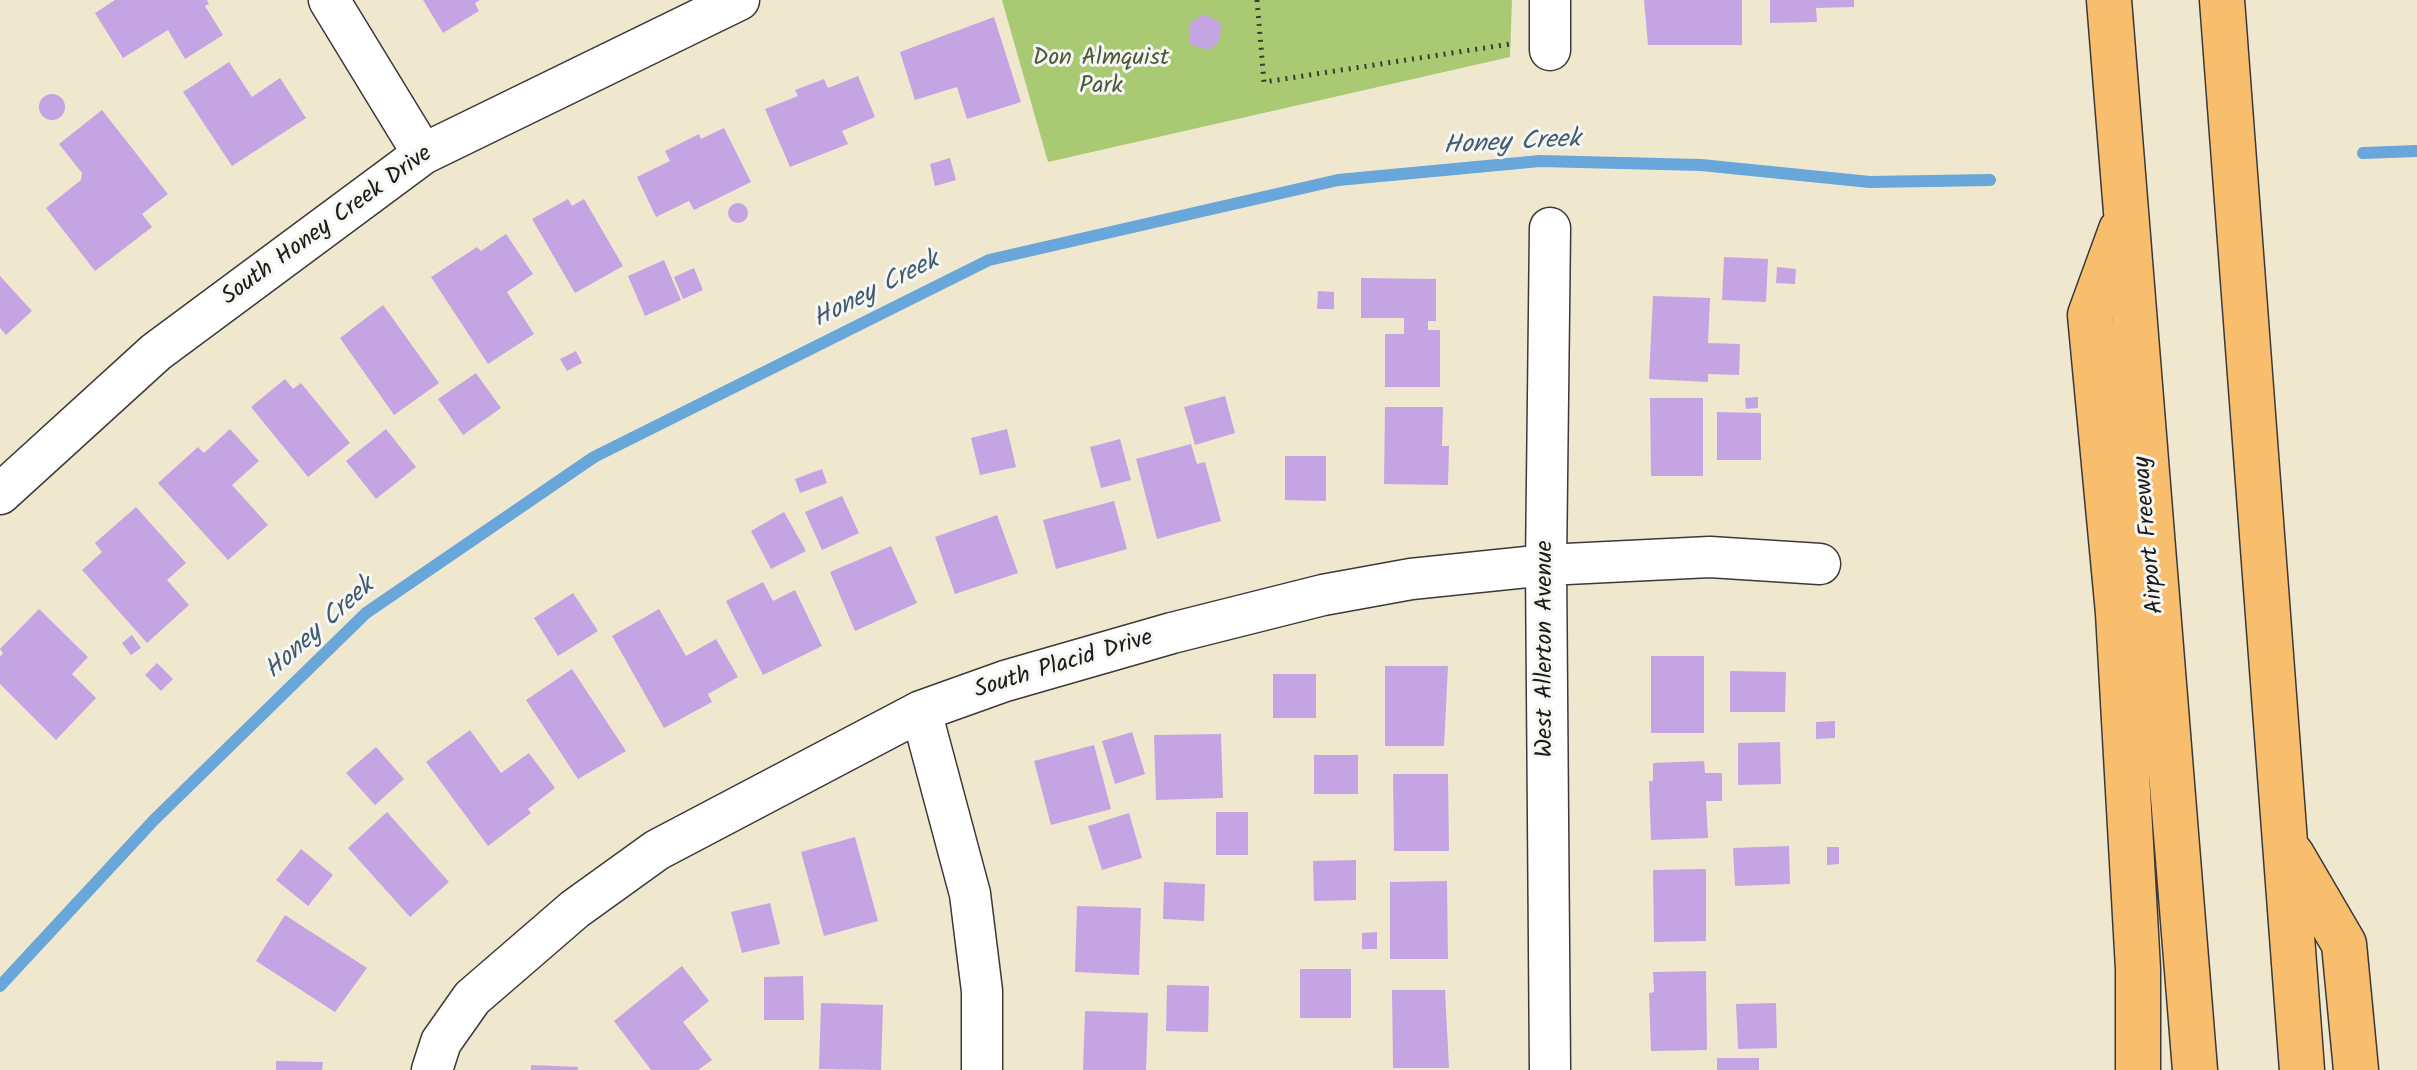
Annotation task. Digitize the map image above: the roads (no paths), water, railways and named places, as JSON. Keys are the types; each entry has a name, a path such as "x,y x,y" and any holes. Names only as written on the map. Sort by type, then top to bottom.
{"highway":[{"name":"Airport Freeway","path":"2109,0 2195,1070"},
{"path":"2222,0 2302,1070"},
{"path":"2126,217 2090,315 2118,613 2138,969 2138,1070"},
{"path":"2287,848 2344,944 2356,1070"}],"street":[{"path":"329,0 423,154"},
{"name":"South Honey Creek Drive","path":"0,494 156,352 423,154 739,0"},
{"name":"West Allerton Avenue","path":"1550,228 1546,565 1550,1070"},
{"name":"South Placid Drive","path":"432,1070 441,1042 472,998 575,909 657,850 921,711 1035,673 1323,595 1411,579 1546,565 1710,557 1820,564"},
{"path":"921,711 970,894 982,991 982,1070"}],"waterway":[{"name":"Honey Creek","path":"2363,153 2417,151"},
{"name":"Honey Creek","path":"0,986 154,820 366,613 594,457 989,260 1338,180 1540,161 1701,165 1870,182 1990,180"}],"park label":[{"name":"Don Almquist Park","path":"1101,74"}]}
